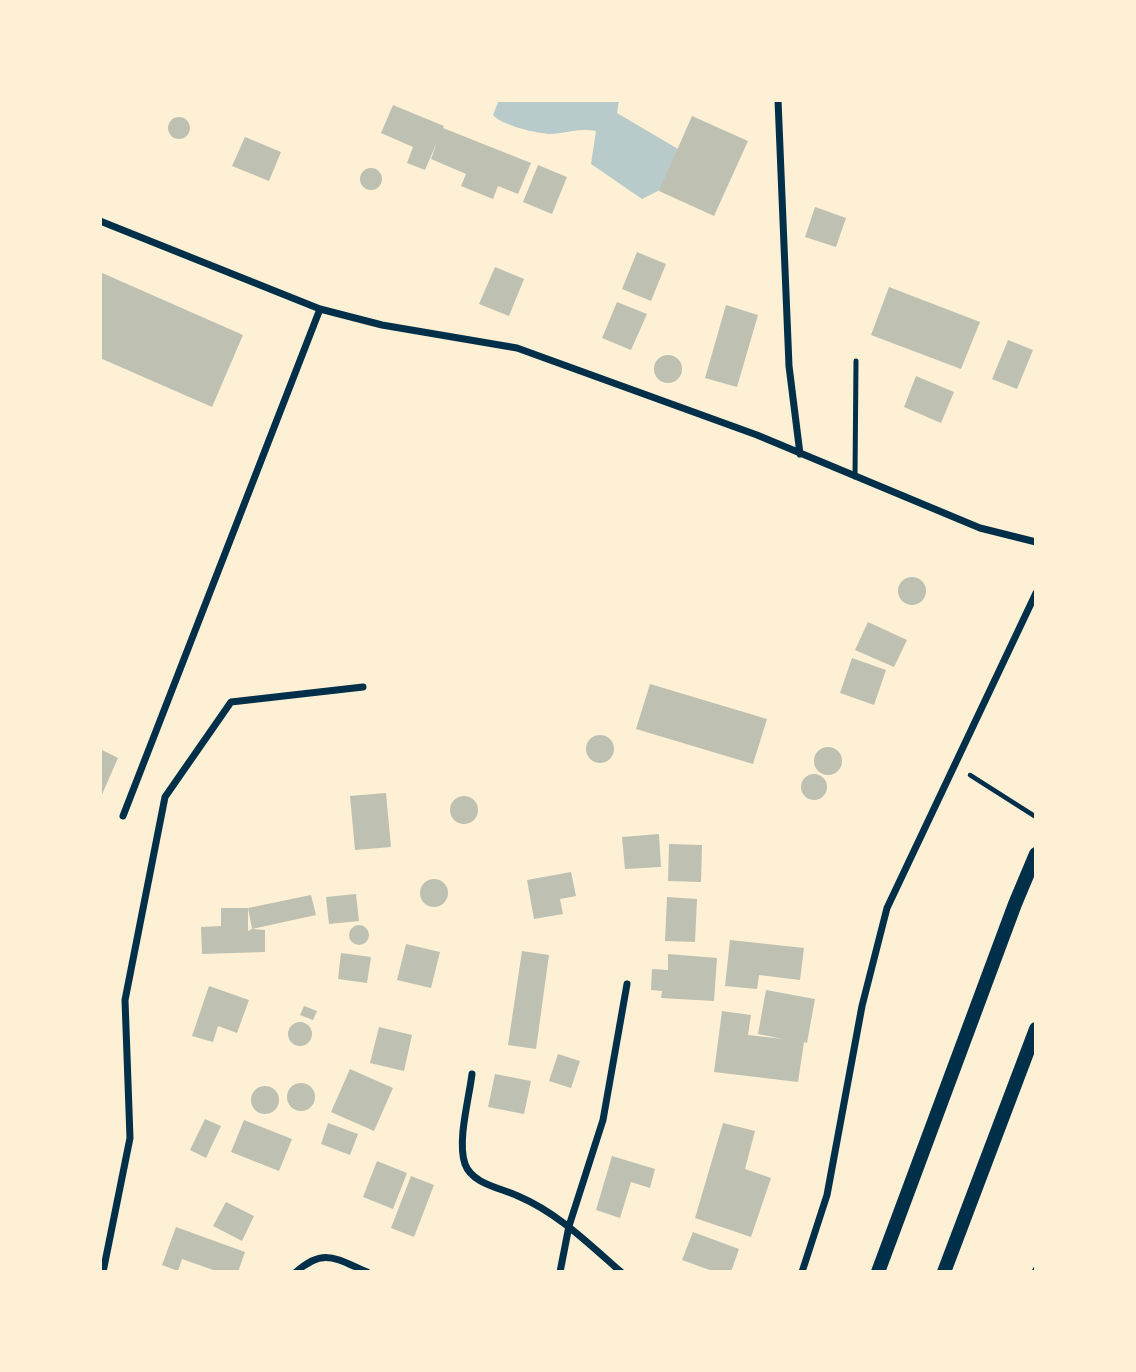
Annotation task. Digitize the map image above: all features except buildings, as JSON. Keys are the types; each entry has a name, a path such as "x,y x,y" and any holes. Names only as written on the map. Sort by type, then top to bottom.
{"main road":[{"path":"878,1272 1036,854"},
{"path":"944,1272 1036,1029"}],"street":[{"path":"778,100 789,366 800,454"},
{"path":"100,220 320,309 382,325 517,348 757,435 980,528 1036,542"},
{"path":"123,816 320,309"},
{"path":"802,1272 827,1195 862,1006 887,908 1036,593"},
{"path":"103,1272 130,1138 125,1000 165,797 230,702 363,687"},
{"path":"560,1272 569,1226 603,1120 627,984"},
{"path":"472,1074 461,1151 466,1168 477,1179 521,1197 569,1226 621,1272"},
{"path":"296,1272 315,1258 328,1256 367,1272"}],"lane":[{"path":"855,477 856,361"}],"path":[{"path":"955,766 1036,817"}],"shaded area":[{"path":"499,100 619,100 617,113 678,149 666,187 642,199 591,164 596,131 578,130 551,134 520,128 493,115"}]}
